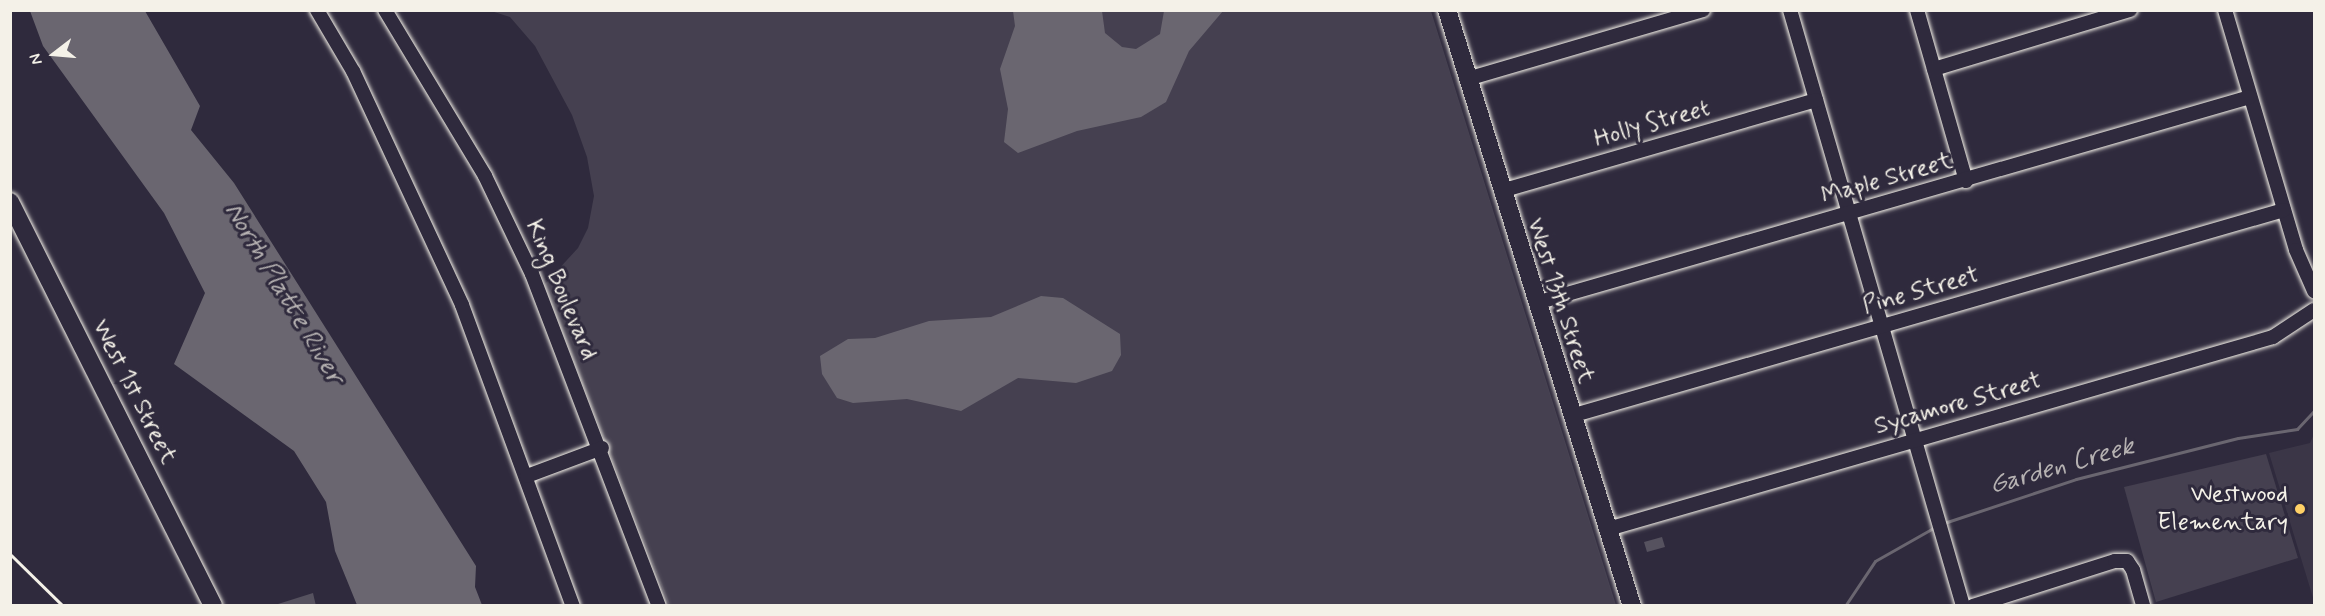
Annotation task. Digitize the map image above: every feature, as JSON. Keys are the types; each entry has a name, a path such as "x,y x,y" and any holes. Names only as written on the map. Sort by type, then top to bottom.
{"main road":[{"name":"West 13th Street","path":"1447,10 1501,191 1632,606"},
{"name":"West 1st Street","path":"10,202 213,606"}],"street":[{"path":"317,10 353,71 462,305 573,606"},
{"name":"King Boulevard","path":"385,10 485,176 532,274 602,448 659,606"},
{"path":"1467,78 1703,10"},
{"path":"1790,10 1941,537 1963,606"},
{"path":"1917,10 1966,181"},
{"path":"1934,69 2130,10"},
{"path":"2225,10 2284,210 2314,291"},
{"name":"Maple Street","path":"1536,303 1966,181 2250,97"},
{"name":"Holly Street","path":"1501,191 1816,100"},
{"name":"Pine Street","path":"1571,416 2284,210"},
{"name":"Sycamore Street","path":"1608,529 2273,337 2314,310"},
{"path":"526,476 602,448"},
{"path":"1973,606 2127,561 2143,606"}],"shaded area":[{"path":"491,11 1431,11 1616,605 669,605 544,285 578,248 588,228 594,196 587,157 572,115 535,46 510,17"},
{"name":"Westwood Elementary","path":"2314,434 2314,601 2269,453 2310,443"},
{"path":"2266,454 2298,558 2156,602 2124,487"}],"water":[{"name":"North Platte River","path":"30,11 145,11 200,106 191,130 234,183 476,566 475,587 482,605 357,605 335,551 326,502 294,451 174,364 205,293 164,213 43,46"},
{"path":"1013,11 1102,11 1105,33 1122,47 1136,49 1160,34 1164,11 1223,11 1189,51 1166,102 1141,117 1077,131 1018,153 1004,142 1008,109 1000,69 1015,26"},
{"path":"1041,296 1063,298 1120,334 1121,355 1112,371 1076,383 1018,378 961,411 907,399 853,403 837,398 822,374 820,356 848,339 875,338 929,321 991,317"}],"building":[{"path":"1662,537 1665,547 1647,552 1644,542"},
{"path":"313,593 316,606 278,606 278,604"}],"waterway":[{"name":"Garden Creek","path":"1944,523 2076,479 2238,438 2297,429 2314,411"},
{"name":"Garden Creek","path":"1845,606 1875,561 1935,527"}],"railway":[{"path":"10,554 63,606"}],"place":[{"name":"Westwood Elementary","path":"2300,509"}]}
